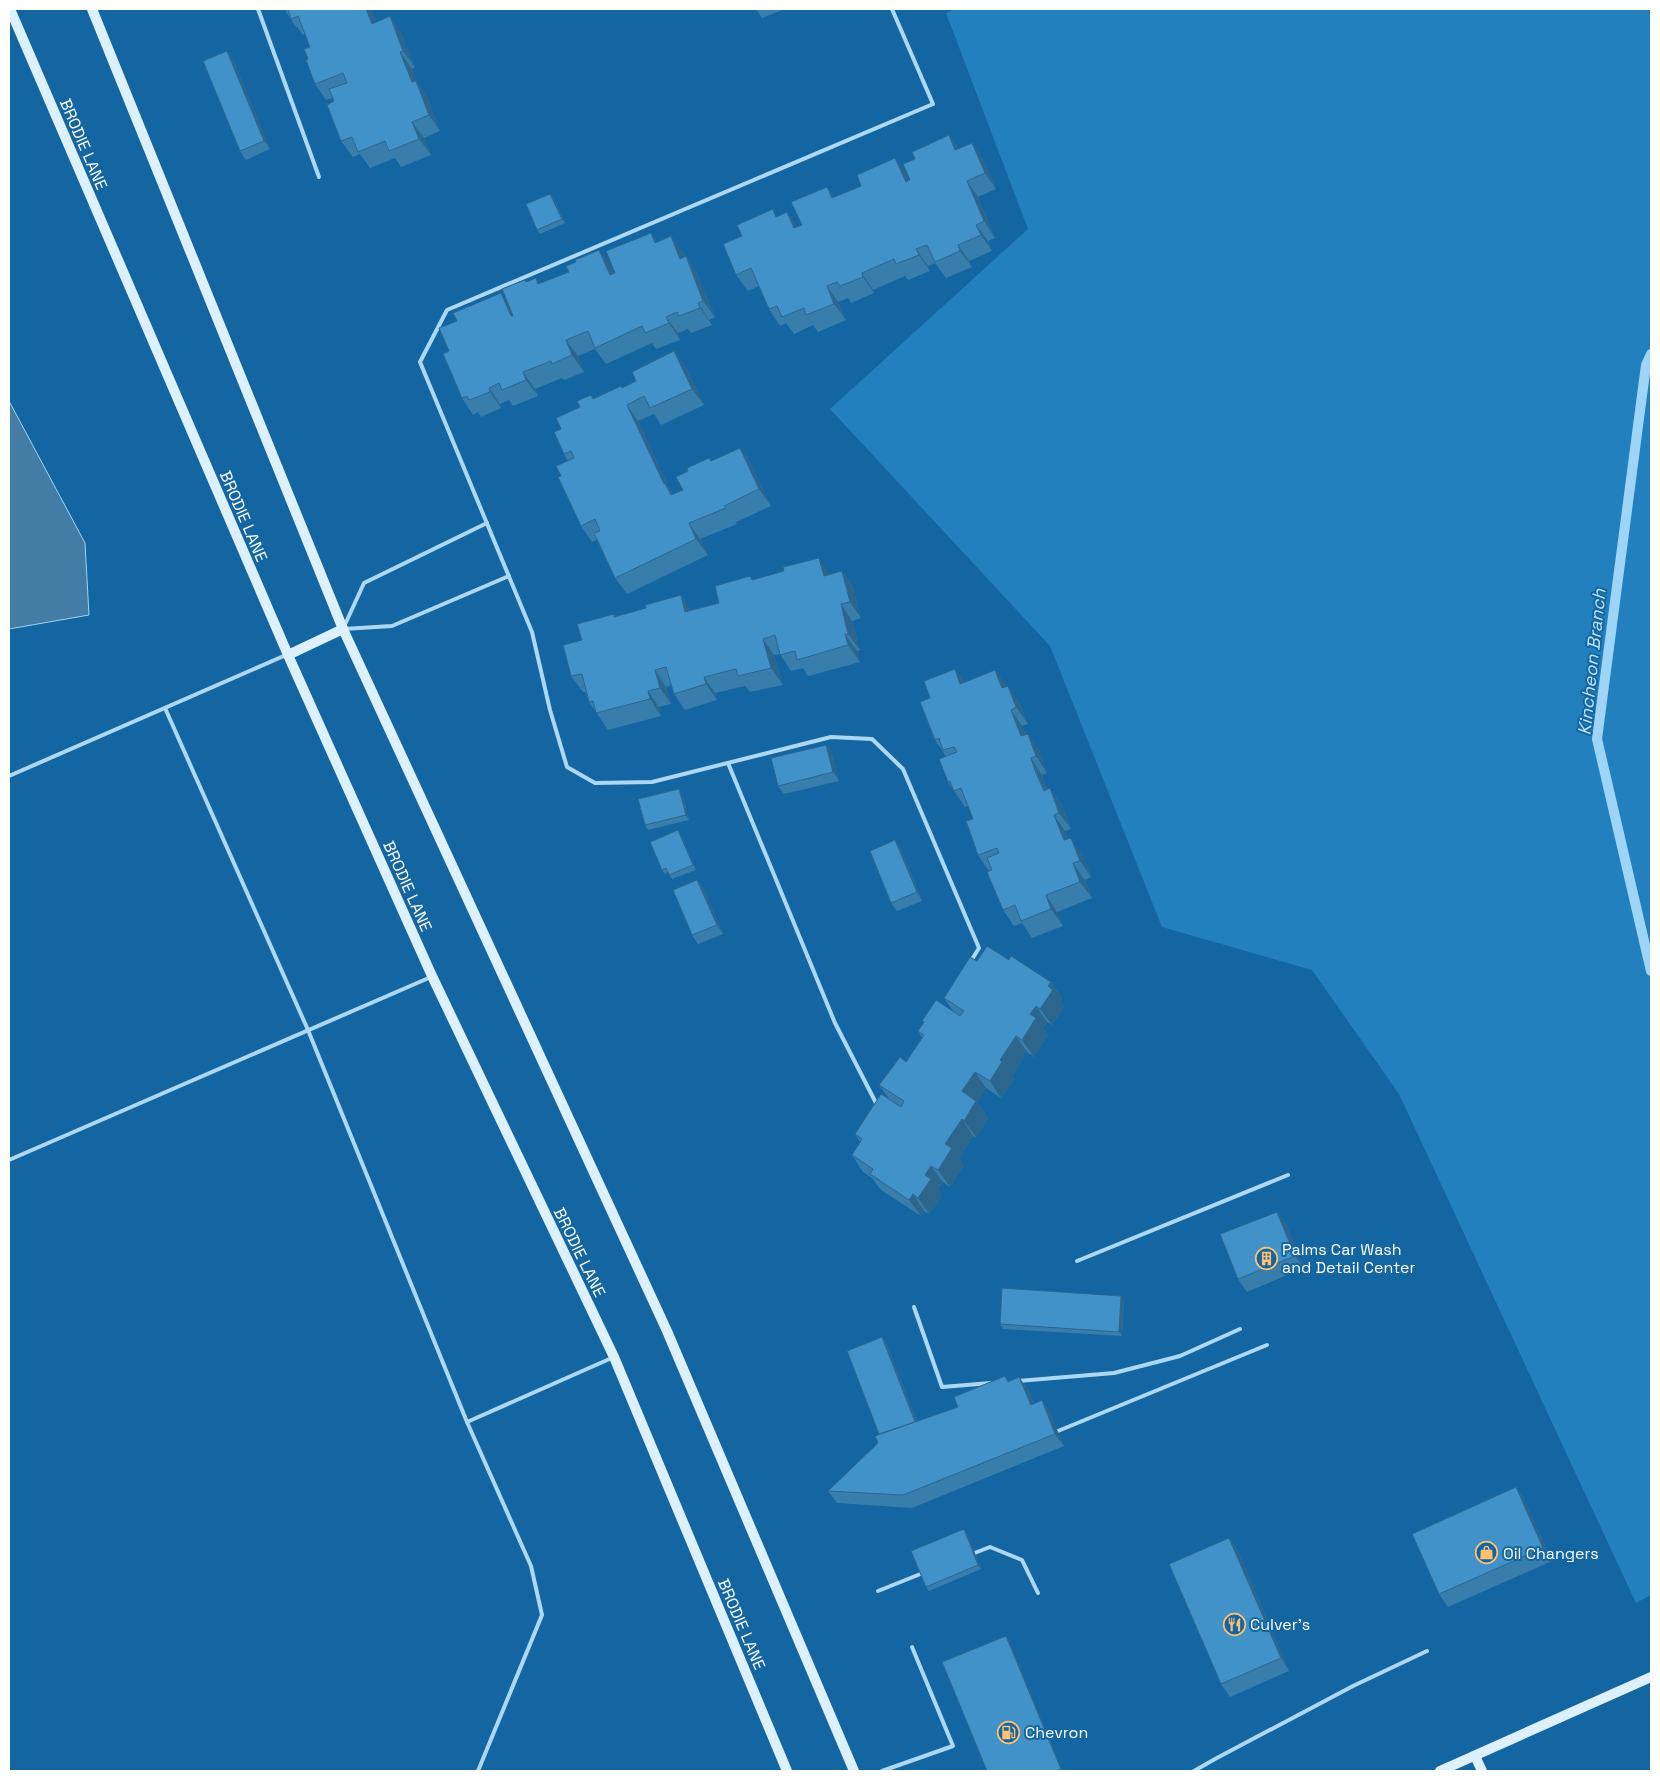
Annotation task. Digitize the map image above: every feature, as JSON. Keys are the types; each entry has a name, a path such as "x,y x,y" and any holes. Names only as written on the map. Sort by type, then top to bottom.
{"main road":[{"name":"BRODIE LANE","path":"10,9 288,655 432,976 614,1357 787,1771"},
{"path":"92,9 343,629 667,1331 854,1771"},
{"path":"288,655 343,629"},
{"path":"1440,1771 1651,1677"},
{"path":"1475,1756 1482,1771"}],"lane":[{"path":"258,9 319,177"},
{"path":"892,9 933,104 447,310 420,362 532,632 550,710 567,767 595,783 652,782 832,737 872,738 904,769 979,948 968,965"},
{"path":"487,523 364,583 343,629 392,626 509,576"},
{"path":"9,776 288,655"},
{"path":"165,708 308,1030 467,1422 531,1566 542,1615 478,1771"},
{"path":"728,763 835,1023 878,1108 884,1100"},
{"path":"9,1160 432,976"},
{"path":"1076,1261 1288,1174"},
{"path":"914,1307 942,1387 1000,1382"},
{"path":"1009,1382 1114,1373 1180,1356 1240,1329"},
{"path":"1058,1431 1267,1345"},
{"path":"467,1422 614,1357"},
{"path":"966,1556 990,1547 1022,1560 1038,1593"},
{"path":"878,1591 931,1570"},
{"path":"882,1771 953,1746 912,1646"},
{"path":"1194,1771 1215,1758 1353,1686 1426,1651"}],"shaded area":[{"path":"955,9 1651,9 1651,1595 1636,1603 1399,1094 1312,970 1162,927 1050,646 830,409 1028,229 946,13"},
{"path":"9,401 85,543 89,615 9,629"}],"building":[{"path":"288,9 366,9 372,24 390,16 403,51 400,52 412,82 416,81 429,115 412,122 419,139 389,151 385,141 358,152 352,137 341,141 327,105 334,101 329,89 347,83 343,73 315,84 304,49 310,47 298,16 291,19"},
{"path":"227,51 264,141 240,151 203,61"},
{"path":"949,135 955,150 972,143 985,173 967,181 984,221 976,225 981,235 958,245 960,251 935,262 927,245 916,249 919,255 896,264 894,259 862,273 863,277 840,286 837,282 827,286 834,304 806,315 804,308 782,317 777,306 769,309 751,268 736,275 723,244 742,236 737,225 773,209 776,217 787,212 794,228 802,225 791,202 827,187 832,198 861,186 857,175 895,158 906,182 910,180 903,164 915,159 912,152"},
{"path":"550,194 562,219 537,230 526,204"},
{"path":"651,233 655,243 671,236 680,259 686,256 703,301 698,303 700,308 679,316 677,312 666,317 669,323 645,333 642,326 595,348 588,331 566,340 572,355 552,364 551,361 523,372 526,380 502,390 499,383 489,388 490,392 469,400 467,396 462,398 443,354 449,351 439,328 457,321 453,313 501,293 511,316 513,316 502,289 536,278 538,284 569,272 566,266 599,250 610,275 615,273 606,251"},
{"path":"674,351 692,389 650,408 644,396 627,405 664,484 671,495 683,490 676,477 688,471 687,468 709,458 711,461 740,448 759,489 724,506 726,508 689,523 696,539 615,578 594,533 600,531 595,519 581,526 558,477 561,476 556,466 574,458 571,451 564,454 554,432 561,429 556,418 580,407 577,401 591,395 593,399 636,381 632,372"},
{"path":"819,558 824,576 842,571 850,602 841,604 848,634 845,634 848,645 797,660 795,651 780,655 775,635 763,639 771,668 738,676 736,669 704,677 706,684 674,694 666,667 655,670 660,688 648,691 650,699 596,713 593,701 589,702 582,674 571,676 563,645 582,640 577,624 614,614 614,617 646,608 645,605 681,595 685,612 719,603 715,586 750,576 752,580 784,571 783,567"},
{"path":"955,669 960,684 995,670 1002,688 1008,686 1016,707 1011,710 1021,736 1028,734 1036,756 1031,758 1036,773 1044,791 1050,788 1059,813 1054,815 1064,840 1071,838 1080,861 1073,863 1080,882 1046,895 1051,909 1021,921 1015,905 1003,910 987,872 992,870 987,858 999,853 997,848 978,855 966,821 973,819 961,788 954,791 950,781 948,782 939,759 957,752 954,747 943,750 939,738 935,740 920,702 930,698 924,681"},
{"path":"826,745 833,772 778,786 771,758"},
{"path":"679,789 686,815 645,825 638,799"},
{"path":"678,830 693,865 669,875 666,868 662,870 650,842"},
{"path":"895,840 917,892 891,903 870,851"},
{"path":"697,880 717,925 692,935 673,890"},
{"path":"987,946 1009,960 1011,956 1051,982 1048,986 1053,990 1040,1009 1036,1006 1030,1014 1036,1018 1022,1040 1016,1036 1000,1060 1002,1062 990,1081 975,1072 962,1091 976,1101 964,1121 962,1119 945,1144 952,1148 938,1170 931,1166 925,1175 931,1179 918,1198 913,1194 909,1200 870,1174 873,1169 852,1155 862,1139 855,1134 881,1094 901,1107 904,1101 879,1085 900,1057 906,1062 924,1035 918,1031 924,1022 922,1021 936,1000 960,1016 964,1011 944,998 970,957 977,961"},
{"name":"Palms Car Wash and Detail Center","path":"1277,1212 1295,1256 1238,1279 1220,1234"},
{"path":"1002,1288 1121,1296 1119,1332 1000,1324"},
{"path":"882,1337 915,1422 879,1434 847,1351"},
{"path":"1005,1376 1008,1382 1019,1377 1031,1405 1042,1400 1055,1434 903,1495 828,1491 878,1443 875,1436 958,1407 954,1397"},
{"name":"Oil Changers","path":"1516,1487 1543,1548 1439,1594 1412,1534"},
{"path":"964,1529 978,1565 926,1587 911,1551"},
{"name":"Culver's","path":"1229,1538 1281,1658 1221,1684 1169,1564"},
{"name":"Chevron","path":"1006,1636 1061,1769 1055,1771 987,1771 942,1662"}],"waterway":[{"name":"Kincheon Branch","path":"1651,354 1646,365 1597,739 1651,971"}],"place":[{"name":"Palms Car Wash and Detail Center","path":"1266,1258"},
{"name":"Oil Changers","path":"1487,1553"},
{"name":"Culver's","path":"1234,1624"},
{"name":"Chevron","path":"1009,1732"}]}
